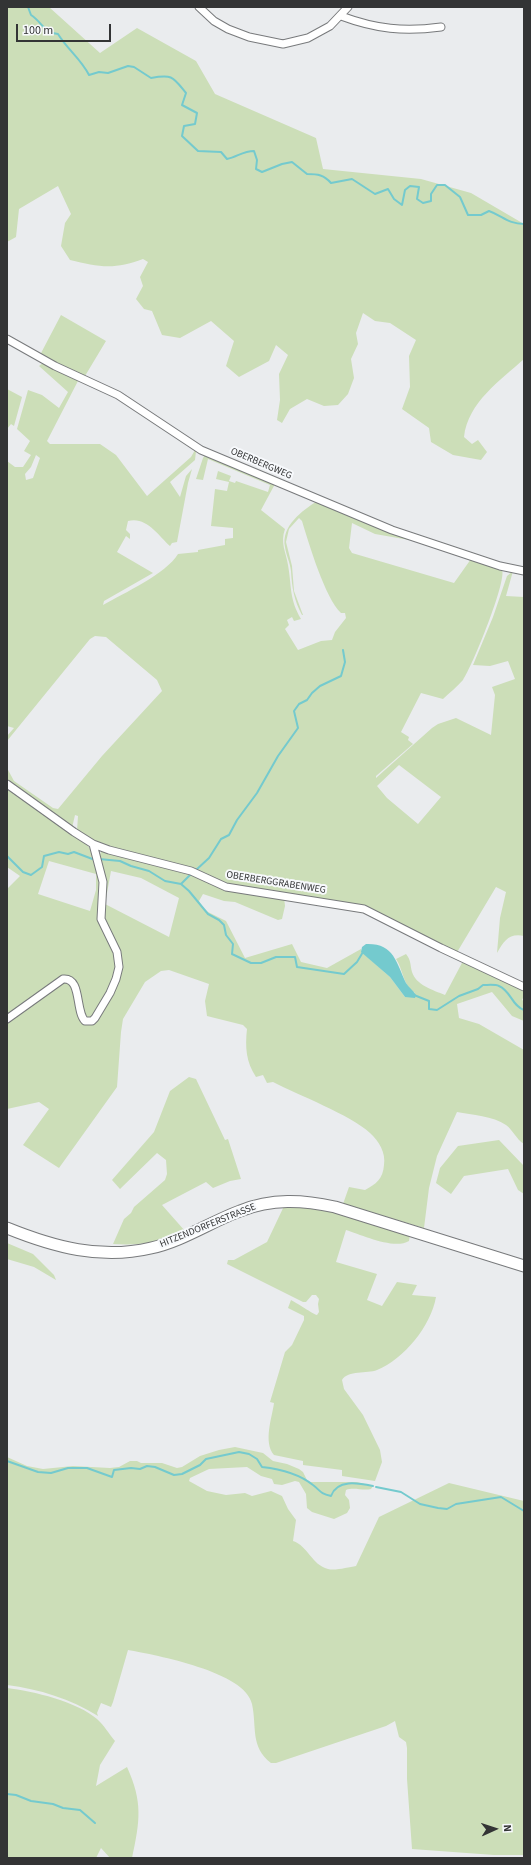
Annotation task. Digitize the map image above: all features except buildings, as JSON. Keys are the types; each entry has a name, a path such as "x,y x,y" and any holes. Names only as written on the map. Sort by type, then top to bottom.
{"main road":[{"name":"HITZENDORFERSTRASSE","path":"7,1228 40,1240 78,1250 103,1253 124,1253 152,1248 172,1242 250,1207 276,1202 304,1201 339,1208 524,1266"}],"street":[{"path":"199,7 214,21 228,29 255,38 283,44 295,43 330,26 348,7"},
{"path":"341,16 383,28 406,31 441,27"},
{"name":"OBERBERGWEG","path":"7,339 55,366 118,395 201,450 392,530 500,566 524,571"},
{"name":"OBERBERGGRABENWEG","path":"7,784 93,844 130,856 191,871 226,886 364,909 524,988"},
{"path":"7,1019 50,987 65,979 74,984 81,1014 85,1021 93,1020 102,1008 116,979 119,961 116,948 101,919 104,882 93,844"}],"green space":[{"path":"7,7 49,7 100,53 137,28 196,61 215,94 316,138 323,169 421,179 471,193 524,224 524,359 486,393 472,413 464,437 472,444 478,440 487,452 481,460 453,455 431,442 429,428 402,409 410,387 409,356 416,340 390,323 375,321 363,313 356,333 358,344 351,359 354,378 348,394 338,405 324,406 307,399 290,409 282,423 277,420 280,400 279,374 288,355 276,345 269,361 239,377 226,366 234,341 211,321 180,338 162,335 152,311 144,309 136,299 143,286 140,277 148,262 143,259 124,265 98,266 70,260 61,246 65,223 71,214 58,186 19,209 16,237 7,242"},
{"path":"61,315 106,341 85,376 40,355"},
{"path":"43,363 79,379 47,441 50,444 100,444 116,455 147,496 191,457 195,450 196,451 195,460 170,482 180,497 186,476 192,469 177,542 172,543 170,546 146,524 134,520 128,521 126,530 130,534 130,539 126,536 117,552 153,573 104,601 103,605 155,576 178,554 198,552 198,550 225,545 225,539 233,538 233,528 211,526 215,489 227,491 229,482 216,479 218,471 231,476 229,481 235,483 236,481 268,492 270,485 208,459 203,480 196,479 205,455 275,484 261,510 285,529 283,543 294,605 301,619 294,621 292,617 287,620 289,625 285,629 298,650 321,641 332,640 335,632 346,618 345,613 341,613 329,596 318,570 302,521 299,518 289,529 286,542 292,566 294,591 303,615 299,610 294,594 285,547 286,532 299,514 317,501 421,542 375,534 352,523 349,548 352,553 454,583 471,559 502,570 502,577 494,606 481,642 463,680 443,699 421,693 401,732 409,737 408,740 413,744 376,776 376,778 438,724 456,718 491,735 495,695 492,687 515,679 508,661 490,666 473,665 493,617 507,576 513,571 506,596 524,597 524,936 519,935 511,937 502,945 497,953 500,918 506,892 496,887 456,954 377,913 240,888 130,855 94,842 77,831 78,816 75,815 72,828 7,781 7,768 14,781 53,808 58,809 102,756 162,691 157,680 106,637 95,636 90,639 7,741 7,736 14,728 7,726 7,461 15,467 23,467 31,455 24,451 30,441 17,429 28,390 42,395 59,408 68,392 39,366","holes":["36,455 40,458 33,478 26,480 25,474 31,467","399,765 441,797 418,824 387,798 377,786"]},
{"path":"7,389 22,397 14,426 11,424 7,429"},
{"path":"7,786 84,841 91,850 101,876 99,909 116,956 115,978 92,1018 86,1019 70,978 7,1017 7,889 20,876 7,867","holes":["49,861 96,874 96,890 90,911 38,894"]},
{"path":"102,849 175,868 206,880 284,897 285,906 282,919 278,920 235,902 224,901 203,894 199,901 202,907 208,912 226,921 245,958 292,944 301,962 327,968 361,949 362,952 390,977 405,997 415,993 408,986 396,959 406,954 410,960 414,977 421,984 445,995 463,961 524,990 524,998 522,999 524,1003 524,1021 512,1016 492,992 457,1004 459,1018 479,1024 524,1050 524,1144 506,1125 501,1122 476,1115 457,1112 437,1156 429,1188 424,1228 343,1204 349,1187 365,1190 376,1183 382,1174 384,1156 376,1140 361,1126 338,1112 273,1082 267,1083 263,1075 256,1077 248,1060 246,1042 247,1029 243,1025 207,1016 205,1001 209,984 169,970 161,971 145,982 123,1019 117,1087 59,1168 23,1145 49,1109 39,1102 7,1109 7,1021 62,981 70,982 77,1008 90,1023 120,967 103,921 99,857","holes":["111,871 141,878 179,898 169,937 105,904"]},
{"path":"189,1077 196,1079 225,1140 228,1139 241,1179 230,1181 213,1188 206,1182 162,1205 185,1231 167,1238 141,1244 113,1244 124,1219 131,1213 134,1207 165,1180 167,1174 166,1160 157,1153 120,1189 112,1180 154,1132 170,1091"},
{"path":"499,1140 524,1166 524,1194 518,1190 508,1169 464,1176 451,1194 436,1183 440,1168 458,1146"},
{"path":"285,1204 304,1204 410,1234 409,1241 395,1244 378,1241 346,1230 336,1262 377,1274 367,1300 382,1306 397,1282 417,1285 412,1295 436,1297 433,1308 422,1330 415,1340 397,1358 377,1370 353,1373 342,1380 344,1389 363,1415 380,1450 382,1462 375,1481 342,1476 342,1470 303,1465 303,1461 274,1455 269,1444 269,1430 274,1403 270,1402 285,1352 292,1345 304,1320 304,1316 288,1308 291,1300 317,1315 319,1312 319,1299 316,1295 312,1295 306,1302 303,1302 227,1264 228,1260 234,1260 267,1242"},
{"path":"7,1243 33,1254 54,1275 56,1280 34,1267 7,1259"},
{"path":"235,1447 263,1453 273,1461 287,1464 299,1469 303,1472 308,1482 357,1482 373,1486 371,1489 346,1490 345,1495 349,1500 350,1508 347,1513 334,1519 312,1512 307,1508 306,1494 299,1482 295,1481 282,1485 274,1484 272,1479 261,1476 247,1467 209,1469 190,1478 189,1481 207,1491 226,1495 245,1493 252,1496 271,1491 282,1496 288,1509 296,1520 293,1541 303,1547 318,1564 328,1569 356,1566 379,1517 449,1483 524,1501 524,1855 494,1855 412,1849 407,1779 407,1748 406,1742 399,1737 395,1721 386,1726 276,1763 271,1763 264,1757 257,1743 252,1704 246,1693 234,1683 218,1674 178,1661 128,1650 111,1707 101,1703 97,1713 98,1716 66,1700 43,1692 7,1685 7,1457 27,1466 43,1469 73,1466 110,1468 119,1467 130,1461 137,1461 141,1463 162,1463 177,1468 182,1467 200,1456"},
{"path":"7,1688 55,1698 79,1707 97,1719 115,1741 100,1765 96,1786 127,1767 138,1801 137,1833 132,1858 110,1858 101,1848 96,1858 7,1858"}],"water":[{"path":"366,944 383,947 393,955 406,983 416,995 415,998 405,997 390,977 361,952 362,947"}],"waterway":[{"path":"28,7 31,15 49,32 58,34 89,75 99,72 108,73 128,66 134,67 151,78 164,76 175,80 186,93 182,105 197,113 195,124 184,126 182,136 198,151 221,152 227,159 254,151 257,160 256,169 262,172 282,164 292,162 307,174 314,174 326,178 331,183 352,179 375,194 388,189 394,199 402,205 405,190 410,186 419,187 417,199 423,203 431,201 431,194 437,185 445,185 460,197 468,215 481,215 489,211 514,223 524,224"},
{"path":"196,870 209,858 221,839 229,835 237,820 257,793 278,756 298,728 294,711 299,704 307,700 320,686 341,676 345,662 343,650"},
{"path":"7,856 23,872 31,875 42,867 44,856 59,852 68,854 74,852 95,860"},
{"path":"99,859 120,861 149,871 165,881 181,884 189,891 208,914 219,920 224,925 226,935 233,944 232,954 251,963 261,963 276,957 295,957 297,967 344,974 357,962 363,952"},
{"path":"181,884 192,873"},
{"path":"414,995 429,1001 429,1009 437,1010 459,996 478,989 483,985 496,985 503,988 517,1005 524,1010"},
{"path":"7,1461 38,1472 51,1473 68,1468 87,1468 112,1477 114,1470 131,1468 140,1469 147,1466 155,1467 174,1475 182,1474 200,1465 206,1459 239,1452 249,1454 257,1459 262,1467 282,1470 301,1477 322,1493 327,1495 331,1496 338,1487 343,1485 355,1483 373,1486"},
{"path":"376,1487 401,1492 420,1504 438,1508 447,1509 456,1504 501,1497 524,1511"},
{"path":"7,1794 16,1795 31,1801 80,1810 95,1823"}]}
